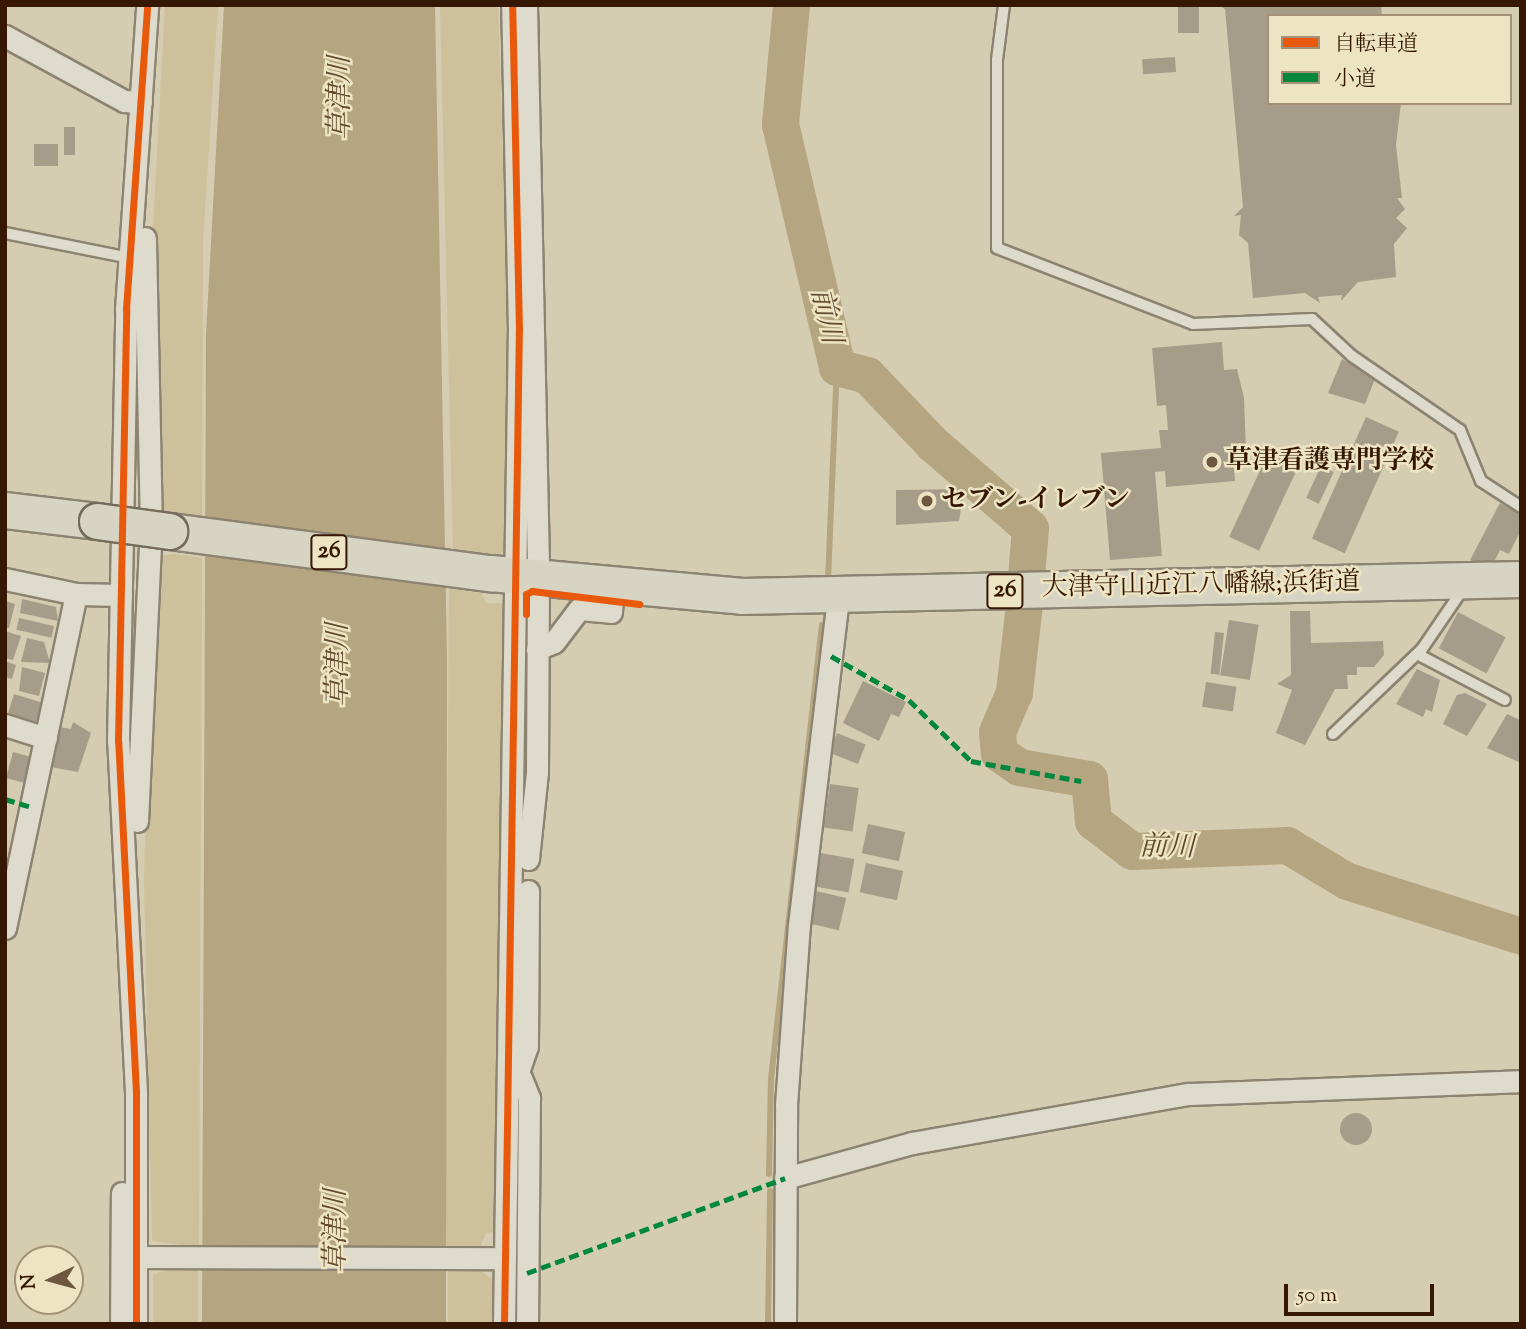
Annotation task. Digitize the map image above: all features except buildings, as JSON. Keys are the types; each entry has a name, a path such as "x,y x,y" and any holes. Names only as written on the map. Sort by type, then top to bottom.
{"main road":[{"name":"大津守山近江八幡線;浜街道","path":"5,510 97,522 145,519 520,578 613,586 838,596 1521,579"}],"street":[{"path":"145,1324 147,1094 129,802 119,786 130,263 147,5"},
{"path":"121,1324 125,916 138,560 145,519 144,260 158,5"},
{"path":"512,5 522,128 525,245 515,1078 529,1098 527,1324"},
{"path":"522,128 526,5"},
{"path":"5,36 124,101 141,102"},
{"path":"130,263 145,519"},
{"path":"504,1324 503,1258 537,649 520,578"},
{"path":"5,579 76,594 121,595"},
{"path":"537,649 554,642 579,609 611,612 613,586"},
{"path":"5,928 76,594"},
{"path":"785,1324 785,1178 799,925 838,596"},
{"path":"5,725 46,738"},
{"path":"125,916 136,1092 136,1324"},
{"path":"785,1178 912,1143 1188,1094 1521,1081"},
{"path":"145,1256 503,1258"}],"lane":[{"path":"1004,5 997,60 997,248 1193,324 1312,319 1352,356 1460,430 1481,481 1521,507"},
{"path":"5,233 130,263"},
{"path":"1333,734 1417,654 1469,580"},
{"path":"1417,654 1505,700"}],"shaded area":[{"path":"165,5 218,5 203,243 202,521 158,511 152,247"},
{"path":"440,5 498,5 508,308 508,544 498,557 453,553"},
{"path":"174,554 202,558 199,1247 152,1241 144,877 154,557"},
{"path":"449,589 481,593 486,603 508,603 495,1232 486,1233 480,1248 447,1249 445,1200"},
{"path":"173,1267 198,1267 198,1324 153,1324 153,1275"},
{"path":"448,1269 480,1270 495,1282 496,1324 448,1324"}],"water":[{"name":"草津川","path":"224,5 435,5 447,657 446,1324 202,1324 206,334"}],"waterway":[{"name":"前川","path":"791,5 780,124 837,367 867,375 933,444 1030,528 1026,577"},
{"path":"828,580 837,367"},
{"name":"前川","path":"1024,604 1014,692 997,732 999,753 1019,767 1089,779 1093,821 1132,851 1287,845 1347,881 1521,936"},
{"path":"769,1174 771,1079 822,625"},
{"path":"768,1324 770,1191"}],"marked path":[{"path":"831,656 909,700 971,761 1081,781"},
{"path":"5,799 32,807"},
{"path":"527,1273 785,1178"}],"cycle path":[{"path":"136,1324 136,1092 118,741 126,309 147,5"},
{"path":"504,1324 519,330 512,5"},
{"path":"526,614 526,594 532,591 639,604"}],"place":[{"name":"草津看護専門学校","path":"1212,462"},
{"name":"セブン-イレブン","path":"927,501"}]}
